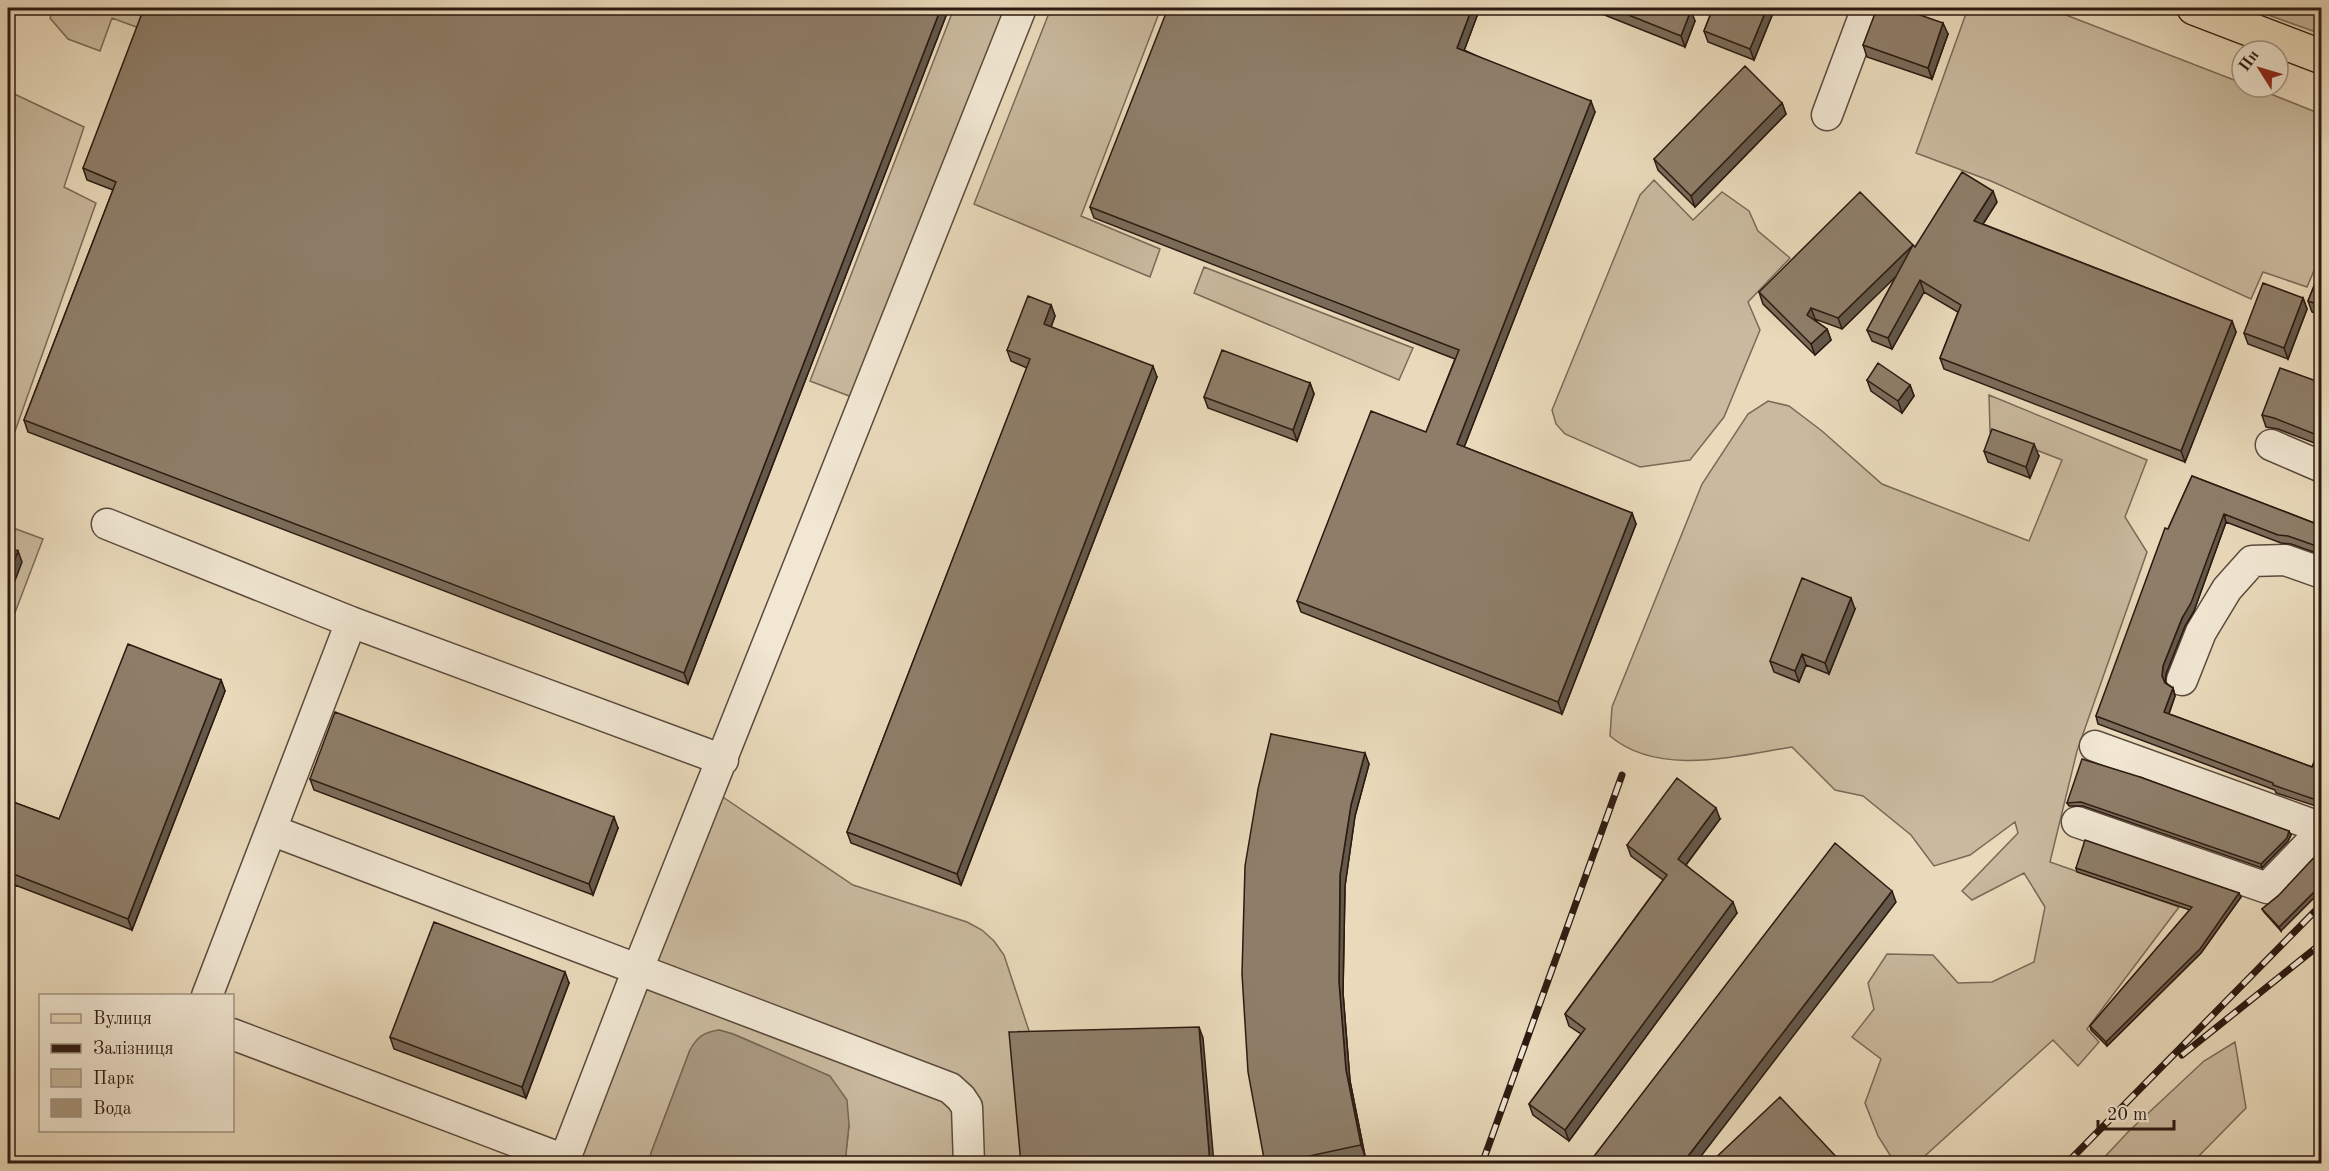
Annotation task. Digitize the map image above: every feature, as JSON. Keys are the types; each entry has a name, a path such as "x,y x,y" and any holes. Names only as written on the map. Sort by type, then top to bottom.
{"main road":[{"path":"2194,8 2322,57"}],"lane":[{"path":"234,1035 564,1162 638,969 1021,8"},
{"path":"1827,115 1867,8"},
{"path":"2271,446 2322,467"},
{"path":"107,524 351,622 723,760"},
{"path":"2182,680 2200,632 2227,588 2252,561 2285,560 2322,573"},
{"path":"208,994 351,622"},
{"path":"2077,822 2267,888 2322,830 2096,746"},
{"path":"271,830 950,1088 967,1107 969,1164"}],"path":[{"path":"2317,8 2322,9"}],"green space":[{"path":"54,8 147,8 139,28 112,18 100,51 68,39 50,18"},
{"path":"954,8 1010,8 857,399 810,381"},
{"path":"1051,8 1161,8 1081,216 1160,249 1150,277 974,204"},
{"path":"1968,8 2048,8 2230,78 2230,99 2283,99 2321,114 2321,254 2307,287 2263,272 2251,299 1991,181 1916,153"},
{"path":"2249,8 2321,8 2321,34"},
{"path":"8,91 84,127 64,187 96,203 8,451"},
{"path":"1654,180 1693,220 1722,192 1749,211 1758,231 1790,258 1748,302 1760,330 1724,417 1690,460 1640,467 1565,434 1556,424 1552,410 1640,195"},
{"path":"1204,267 1413,348 1399,380 1194,293"},
{"path":"1989,395 2147,460 2125,517 2147,552 2077,751 2050,862 2179,907 2087,1029 2099,1042 2078,1066 2053,1040 1917,1163 1895,1163 1878,1136 1865,1103 1881,1059 1852,1037 1874,1009 1868,983 1887,954 1933,955 1958,983 1992,982 2034,962 2045,907 2024,873 1972,900 1962,891 2018,833 2015,822 1970,855 1934,866 1911,835 1863,796 1835,790 1792,747 1698,760 1674,760 1651,756 1629,749 1610,736 1612,707 1702,484 1748,414 1768,401 1789,406 1822,431 1882,484 2029,541 2062,460 1990,432"},
{"path":"8,526 43,539 8,631"},
{"path":"711,789 853,885 967,922 982,930 994,941 1004,955 1033,1043 1024,1163 845,1163 849,1125 830,1076 719,1030 690,1050 649,1163 563,1164"},
{"path":"2235,1042 2246,1108 2192,1163 2099,1163 2128,1132 2204,1061"}],"water":[{"path":"719,1030 830,1076 847,1100 849,1125 845,1163 649,1163 690,1050 702,1036"}],"building":[{"path":"144,8 941,8 684,673 24,420 116,182 83,168"},
{"path":"1168,8 1472,8 1457,48 1591,101 1457,444 1632,513 1558,702 1297,601 1371,411 1426,432 1459,350 1090,207"},
{"path":"1611,8 1684,8 1691,10 1681,36"},
{"path":"1713,8 1767,8 1750,49 1704,31"},
{"path":"1877,8 1900,8 1943,23 1928,68 1863,45"},
{"path":"1745,66 1782,103 1691,196 1654,159"},
{"path":"1962,172 1993,191 1974,221 2232,321 2181,451 1940,358 1961,305 1920,280 1888,338 1867,330 1913,245 1915,247"},
{"path":"1860,192 1913,245 1838,318 1811,308 1807,315 1827,329 1811,344 1759,292"},
{"path":"2322,266 2322,306 2308,301"},
{"path":"2263,283 2303,298 2284,348 2244,333"},
{"path":"1028,296 1051,305 1044,324 1153,366 957,874 847,832 1030,359 1007,350"},
{"path":"1222,350 1310,383 1293,430 1204,397"},
{"path":"1878,363 1910,385 1898,401 1867,380"},
{"path":"2280,368 2322,383 2322,437 2262,415"},
{"path":"1992,429 2034,444 2026,467 1984,451"},
{"path":"2192,476 2322,526 2322,548 2288,536 2278,535 2224,514 2191,603 2182,618 2163,666 2162,676 2165,683 2173,688 2164,712 2312,767 2322,743 2322,802 2096,716 2165,528 2168,529"},
{"path":"8,547 18,551 8,577"},
{"path":"1802,578 1851,598 1825,663 1802,654 1795,671 1770,661"},
{"path":"128,644 221,680 128,919 11,873 8,883 8,800 59,819"},
{"path":"335,712 614,817 589,884 310,779"},
{"path":"1271,734 1365,753 1351,805 1340,875 1339,982 1346,1070 1361,1145 1265,1164 1248,1072 1242,974 1245,866 1258,789"},
{"path":"2082,759 2140,777 2289,831 2287,838 2261,864 2081,802 2067,803"},
{"path":"1677,778 1716,808 1678,859 1733,902 1565,1130 1529,1104 1585,1029 1565,1014 1667,875 1627,845"},
{"path":"2085,840 2239,893 2200,949 2106,1042 2090,1026 2192,907 2076,868"},
{"path":"1835,843 1892,891 1682,1164 1588,1164"},
{"path":"2322,849 2322,884 2279,927 2262,909 2278,896"},
{"path":"434,922 565,972 522,1087 390,1037"},
{"path":"1199,1027 1210,1164 1021,1164 1009,1032"},
{"path":"1780,1097 1843,1164 1709,1164"}],"railway":[{"path":"1482,1164 1622,775"},
{"path":"2066,1164 2322,904"},
{"path":"2182,1055 2322,943"}]}
